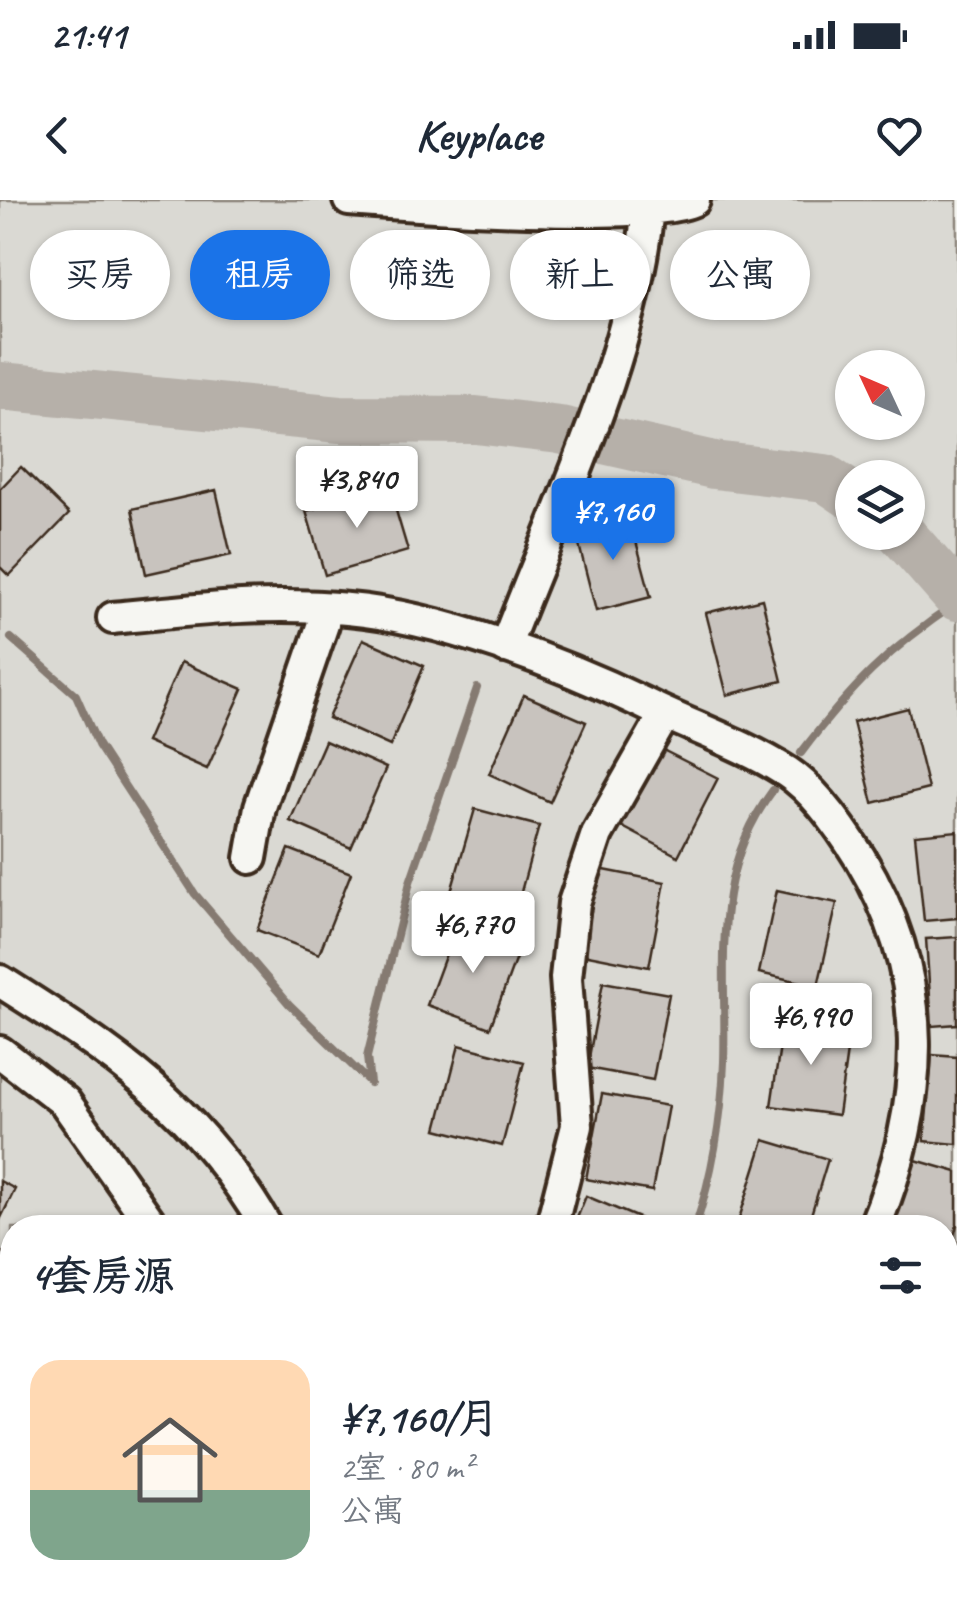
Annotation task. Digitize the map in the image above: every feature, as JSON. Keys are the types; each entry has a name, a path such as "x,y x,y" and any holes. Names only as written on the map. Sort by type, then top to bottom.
{"street":[{"path":"349,200 648,209 694,200"},
{"path":"505,647 608,377 643,259 648,209"},
{"path":"113,618 237,606 352,609 505,647 576,671 789,772 843,830 886,902 911,980 916,1068 894,1182 880,1215"},
{"path":"250,858 260,807 323,624 320,608"},
{"path":"554,1215 577,1126 566,978 574,904 597,834 665,714"},
{"path":"0,981 101,1044 162,1092 201,1132 258,1215"},
{"path":"0,1052 66,1102 145,1215"}],"shaded area":[{"path":"0,200 957,200 957,1215 0,1215"}],"building":[{"path":"21,467 69,514 9,576 0,567 0,489"},
{"path":"389,487 408,551 325,575 306,511"},
{"path":"216,490 231,555 146,574 132,509"},
{"path":"629,515 651,597 596,611 575,529"},
{"path":"762,599 782,681 727,695 706,613"},
{"path":"363,639 424,666 390,746 328,718"},
{"path":"181,662 243,689 207,769 146,742"},
{"path":"524,695 586,722 550,802 489,774"},
{"path":"908,708 928,789 873,803 853,722"},
{"path":"325,741 386,768 351,848 290,821"},
{"path":"659,748 718,778 678,856 619,825"},
{"path":"475,809 539,826 516,910 451,892"},
{"path":"957,831 957,918 924,921 915,835"},
{"path":"289,849 351,873 319,954 257,930"},
{"path":"599,869 665,882 649,967 583,954"},
{"path":"777,890 837,903 818,986 759,973"},
{"path":"457,924 520,947 490,1028 427,1005"},
{"path":"957,937 957,1024 932,1026 926,939"},
{"path":"603,982 669,994 653,1080 587,1068"},
{"path":"784,1020 850,1030 838,1115 771,1106"},
{"path":"459,1045 524,1062 502,1146 437,1129"},
{"path":"932,1055 957,1057 957,1144 924,1141"},
{"path":"602,1094 668,1106 652,1191 586,1179"},
{"path":"764,1140 828,1159 811,1215 740,1215"},
{"path":"912,1159 957,1172 957,1215 896,1215"},
{"path":"0,1181 15,1189 0,1215"},
{"path":"586,1196 631,1215 578,1215"}],"waterway":[{"path":"0,386 340,419 476,420 560,430 714,465 825,478 835,485"},
{"path":"916,550 957,597"},
{"path":"801,753 872,671 957,603"},
{"path":"11,638 76,695 98,745 195,894 289,1004 370,1083"},
{"path":"370,1083 367,1057 410,882 477,688"},
{"path":"699,1215 721,1103 724,956 730,888 753,822 773,790"}]}
